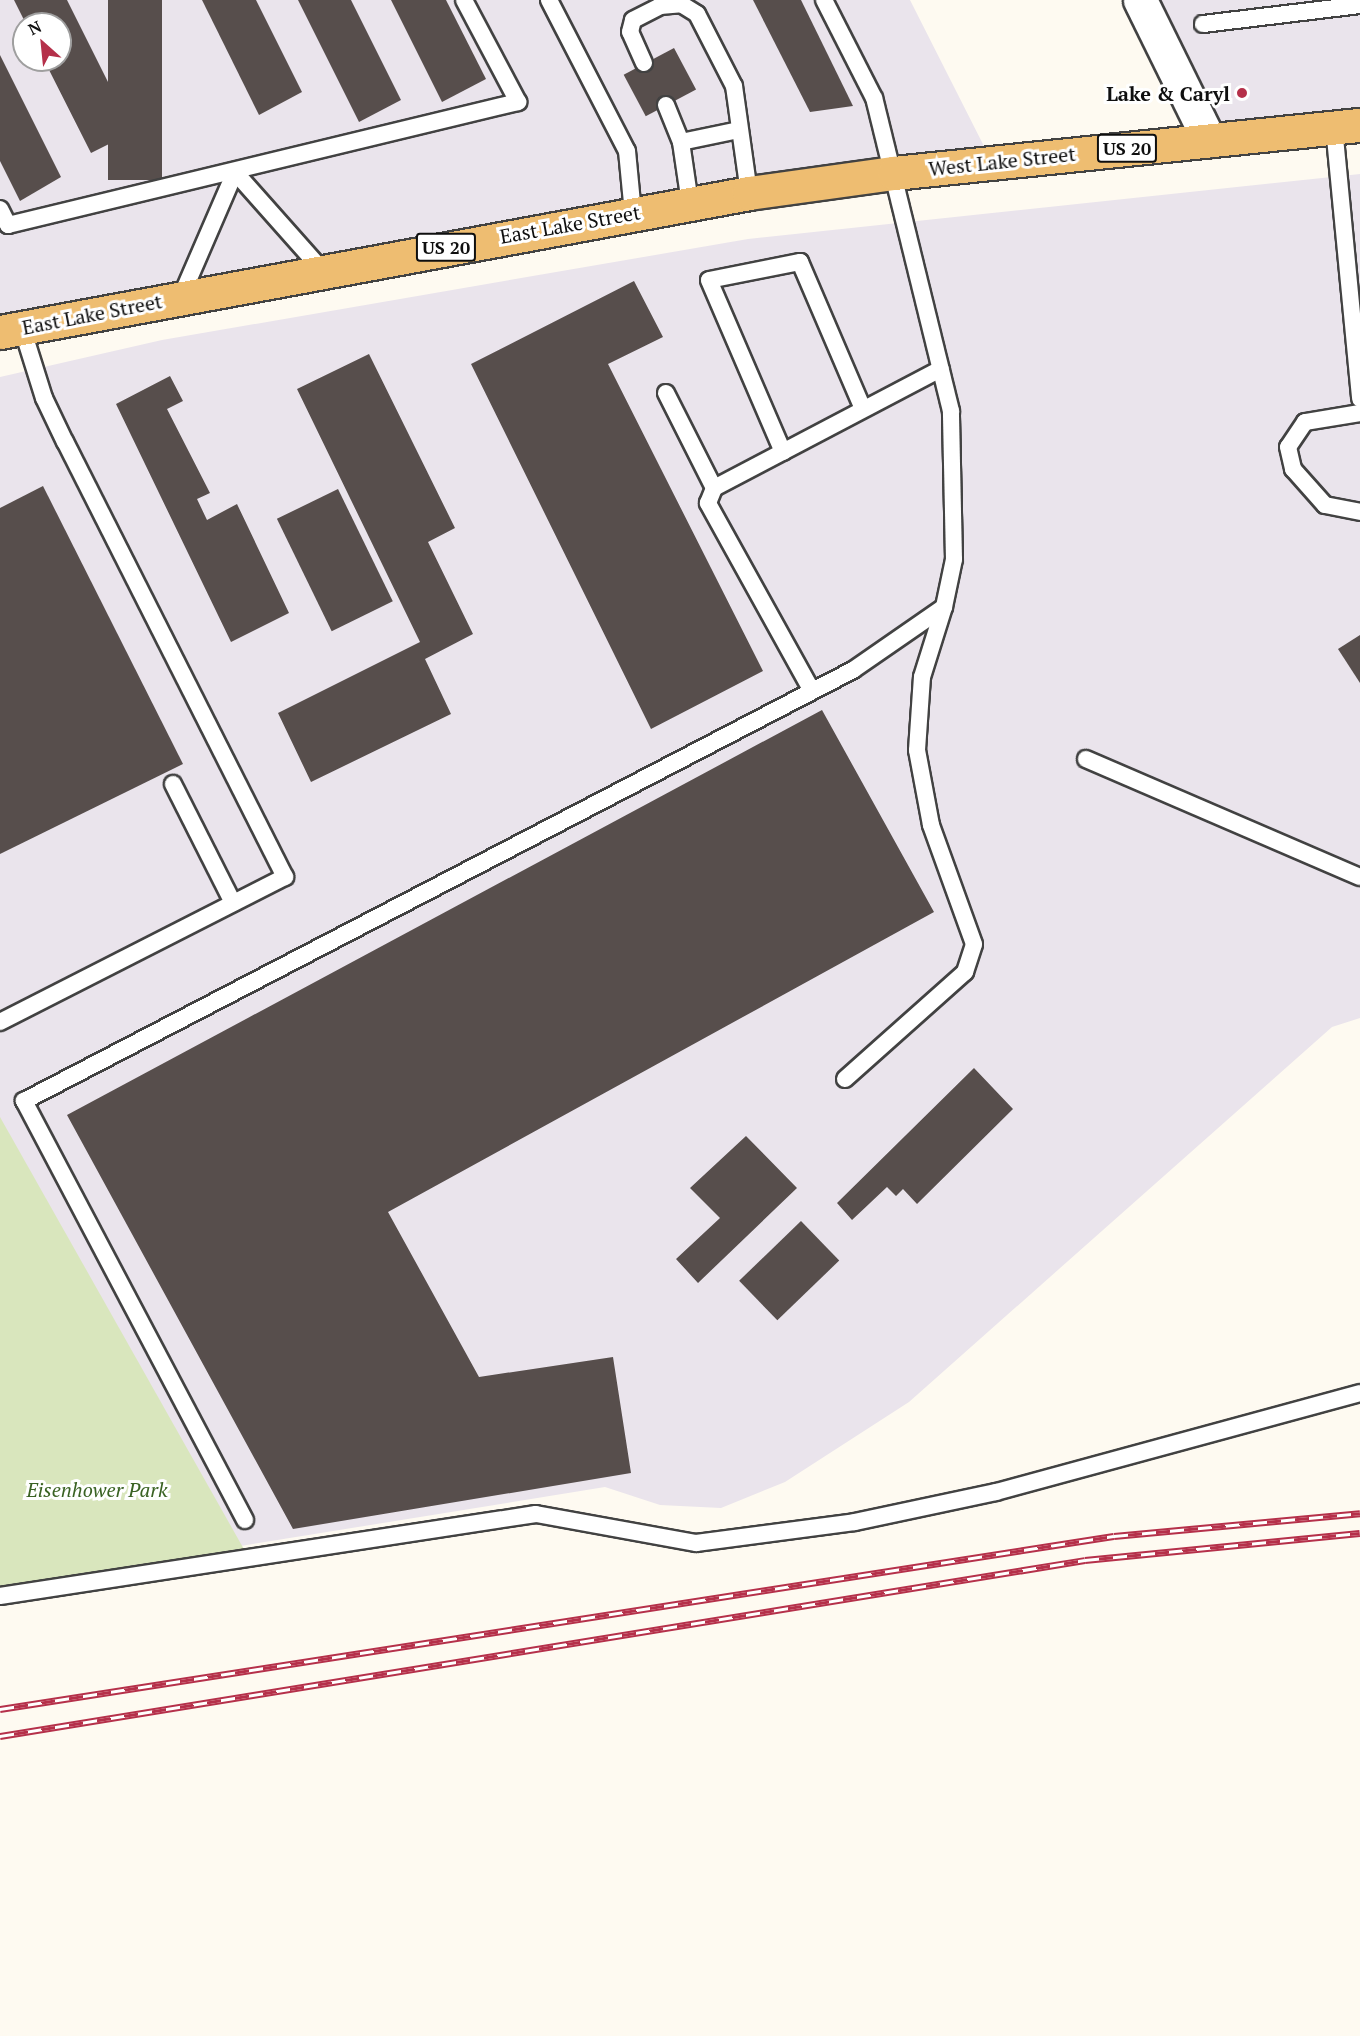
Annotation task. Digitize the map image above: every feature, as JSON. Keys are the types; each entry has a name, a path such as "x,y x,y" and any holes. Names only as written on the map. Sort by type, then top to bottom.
{"main road":[{"name":"West Lake Street","path":"894,173 1347,126"},
{"name":"East Lake Street","path":"11,330 690,202 894,173"}],"street":[{"path":"1140,0 1209,140"}],"lane":[{"path":"0,209 8,225 518,102 464,0"},
{"path":"549,0 627,151 633,213"},
{"path":"824,0 874,98 951,411 953,547 944,608 922,677 916,750 931,825 974,945 965,972 845,1079"},
{"path":"644,63 630,32 633,20 660,6 681,4 697,14 734,86 738,130 749,193"},
{"path":"1203,24 1360,5"},
{"path":"666,105 681,142 690,202"},
{"path":"1347,126 1360,399"},
{"path":"681,142 738,130"},
{"path":"235,172 322,270"},
{"path":"181,297 235,172"},
{"path":"783,452 709,280 800,262 862,407"},
{"path":"0,1022 285,877 65,442 11,330"},
{"path":"812,691 708,503 714,488 862,407 941,369"},
{"path":"666,393 714,488"},
{"path":"1360,414 1305,422 1288,447 1293,469 1325,505 1360,512"},
{"path":"245,1520 24,1101 853,670 944,608"},
{"path":"1086,759 1360,877"},
{"path":"173,784 233,903"},
{"path":"0,1596 536,1514 696,1543 855,1521 996,1492 1360,1394"}],"shaded area":[{"path":"0,0 910,0 992,162 0,333"},
{"path":"1140,0 1360,0 1360,125 1209,140"},
{"path":"1360,174 1360,1018 1332,1027 909,1402 785,1482 721,1508 660,1505 605,1487 0,1585 0,377 162,340 748,239"}],"green space":[{"name":"Eisenhower Park","path":"0,1117 254,1567 0,1605"}],"building":[{"path":"14,0 67,0 133,132 91,153 50,72 72,72 72,12 20,12"},
{"path":"108,0 162,0 162,180 108,180"},
{"path":"202,0 256,0 302,92 259,115"},
{"path":"298,0 351,0 401,100 359,122"},
{"path":"391,0 446,0 486,79 442,102"},
{"path":"753,0 801,0 853,106 810,112"},
{"path":"674,48 696,89 646,116 624,75"},
{"path":"0,55 61,177 20,201 0,161"},
{"path":"634,281 663,337 608,364 763,671 651,729 471,364"},
{"path":"369,354 455,528 428,542 473,634 425,659 451,714 311,782 278,713 420,642 297,389"},
{"path":"170,376 183,401 167,409 210,493 197,499 207,520 237,504 289,613 231,642 116,404"},
{"path":"43,486 183,764 0,854 0,508"},
{"path":"338,489 393,601 332,631 277,519"},
{"path":"1360,635 1360,683 1338,649"},
{"path":"822,710 934,912 388,1212 479,1377 613,1357 631,1473 293,1529 67,1115"},
{"path":"974,1068 1013,1109 917,1204 903,1189 896,1196 887,1187 852,1220 837,1203"},
{"path":"746,1136 797,1188 698,1283 676,1259 720,1218 690,1188"},
{"path":"801,1221 839,1261 777,1320 739,1281"}],"railway":[{"path":"0,1709 1114,1536 1360,1513"},
{"path":"0,1736 1085,1560 1360,1533"}],"place":[{"name":"Lake & Caryl","path":"1242,93"}]}
